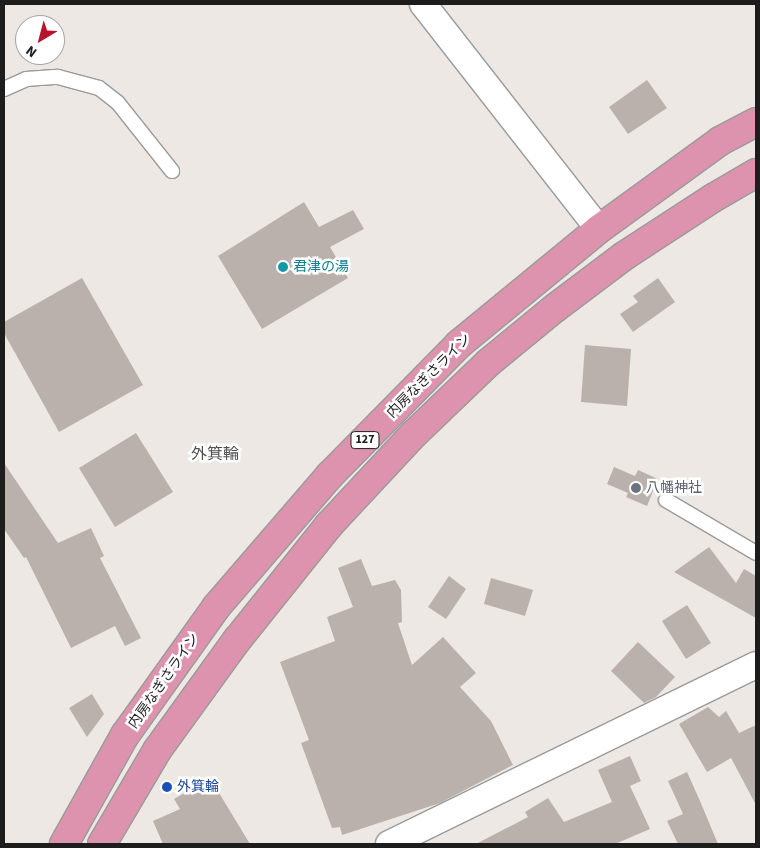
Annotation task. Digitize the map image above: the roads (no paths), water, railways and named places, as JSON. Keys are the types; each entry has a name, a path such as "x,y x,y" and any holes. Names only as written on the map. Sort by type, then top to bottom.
{"highway":[{"name":"内房なぎさライン","path":"64,844 125,735 217,606 330,475 459,344 599,229 720,141 756,122"},
{"name":"127","path":"102,844 158,749 237,640 328,525 413,435 488,363 555,308 624,256 713,198 756,173"}],"street":[{"path":"423,4 599,229"},
{"path":"389,844 756,665"}],"lane":[{"path":"4,89 26,79 58,77 99,88 118,103 172,171"},
{"path":"666,500 756,553"}],"place":[{"name":"君津の湯","path":"283,267"},
{"name":"八幡神社","path":"636,488"},
{"name":"外箕輪","path":"167,787"}],"district":[{"name":"外箕輪","path":"215,454"}]}
